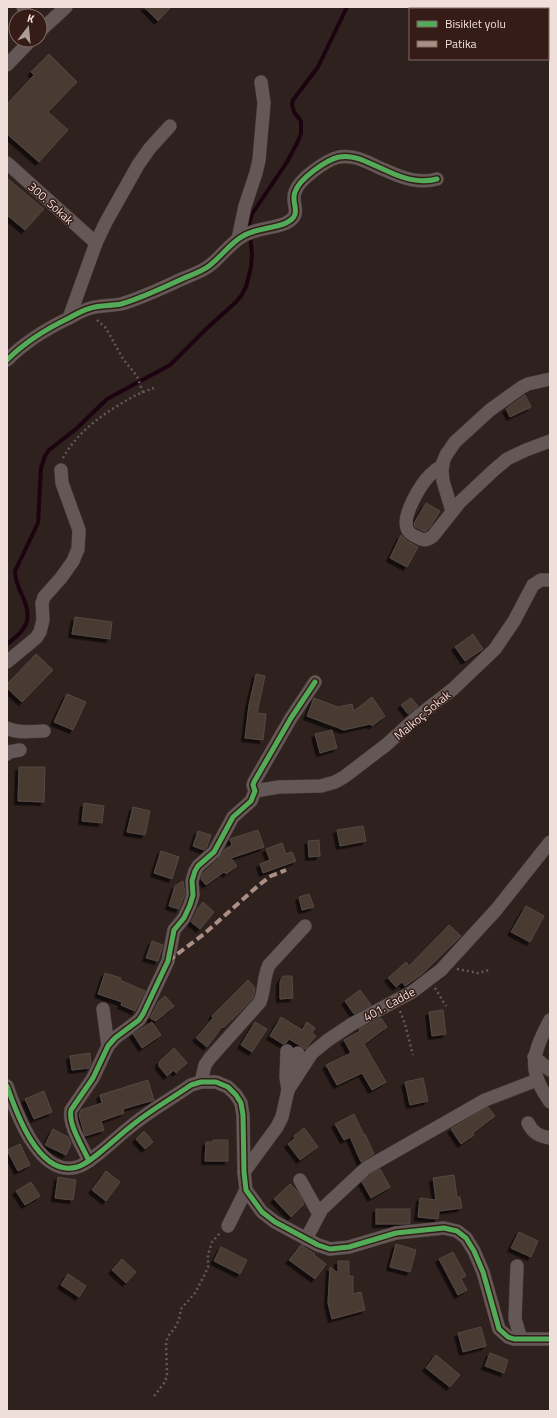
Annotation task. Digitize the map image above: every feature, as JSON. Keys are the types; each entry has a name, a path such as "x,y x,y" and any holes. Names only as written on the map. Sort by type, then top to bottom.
{"street":[{"path":"48,24 66,7"},
{"path":"7,65 23,48"},
{"path":"247,234 245,206 259,160 264,103 262,82"},
{"path":"69,318 96,243 118,199 150,148 170,126"},
{"path":"7,360 33,338 81,311 96,306 120,304 135,299 200,271 216,260 247,234 285,224 292,220 296,214 294,196 295,190 321,165 339,157 360,159 417,181 427,182 437,180"},
{"name":"300. Sokak","path":"7,163 96,243"},
{"path":"452,511 443,481 443,465 446,455 455,442 490,410 528,384 550,379"},
{"path":"443,465 428,477 412,502 406,516 406,528 409,532 419,538 428,540 440,528 452,511 494,470 508,459 550,441"},
{"path":"7,662 36,638 40,632 43,620 42,603 44,597 61,578 73,561 78,549 79,530 64,489 61,470"},
{"name":"Malkoç Sokak","path":"254,791 279,787 321,786 335,782 344,776 386,745 417,717 453,689 490,654 508,632 533,586 541,580 550,580"},
{"path":"89,1161 72,1125 70,1115 73,1105 93,1078 108,1046 115,1038 139,1020 143,1014 168,961 174,930 184,918 190,905 193,889 192,882 195,871 198,866 214,852 230,820 252,801 254,782 291,718 315,682"},
{"path":"7,728 22,732 44,731"},
{"path":"7,754 8,752 20,750"},
{"name":"401. Cadde","path":"244,1172 280,1122 288,1090 312,1053 352,1024 412,992 433,976 496,910 550,842"},
{"path":"201,1082 205,1065 210,1058 260,1002 263,996 266,971 269,965 305,926"},
{"path":"102,1009 108,1046"},
{"path":"550,1020 537,1046 534,1057 534,1068 537,1080 540,1088 550,1102"},
{"path":"288,1090 286,1078 292,1052 294,1064 298,1073"},
{"path":"534,1057 550,1070"},
{"path":"306,1239 322,1209 366,1168 485,1100 537,1080"},
{"path":"7,1086 14,1106 27,1134 38,1150 52,1164 66,1169 77,1167 89,1161 132,1125 191,1085 201,1082 216,1082 228,1087 241,1103 243,1115 244,1172 246,1190 262,1212 275,1222 306,1239 330,1249 349,1248 396,1234 444,1228 457,1231 466,1238 483,1272 499,1329 508,1337 514,1339 550,1339"},
{"path":"528,1123 532,1131 550,1138"},
{"path":"300,1180 319,1214"},
{"path":"228,1226 246,1190"},
{"path":"517,1266 515,1319 521,1339"}],"path":[{"path":"96,306 98,312 96,318 106,328 123,360 137,376 143,393"},
{"path":"61,470 62,461 66,453 81,434 90,426 130,398 154,388"},
{"path":"446,1006 433,976 457,969 478,972 488,970"},
{"path":"394,1002 405,1024 413,1055"},
{"path":"154,1396 165,1382 167,1375 166,1343 168,1336 179,1320 181,1309 195,1293 205,1274 208,1267 208,1255 212,1242 228,1226"}],"building":[{"path":"144,7 171,7 158,21"},
{"path":"49,54 77,82 48,112 68,130 39,162 7,134 7,104 34,75 31,72"},
{"path":"7,178 44,209 25,230 7,215"},
{"path":"525,395 531,407 510,417 506,409"},
{"path":"426,503 440,511 425,532 415,527 414,523"},
{"path":"401,535 407,541 418,547 407,567 390,558"},
{"path":"75,617 112,622 110,639 72,634"},
{"path":"473,634 483,649 465,661 455,647"},
{"path":"36,654 53,670 22,702 7,688 7,684"},
{"path":"256,674 265,676 257,713 266,714 263,740 245,738 249,705"},
{"path":"67,694 86,702 73,730 54,722"},
{"path":"372,697 385,716 372,726 370,724 344,730 307,716 314,698 338,707 352,704 354,711"},
{"path":"411,698 418,706 408,714 401,705"},
{"path":"332,730 337,748 320,753 315,734"},
{"path":"19,767 45,767 44,802 18,801"},
{"path":"84,803 104,806 102,823 82,821"},
{"path":"133,807 150,811 145,835 127,832"},
{"path":"363,826 366,841 340,846 337,830"},
{"path":"258,830 264,847 231,858 237,866 226,874 224,872 206,885 201,879 202,874 219,858 224,850 232,845 230,839"},
{"path":"198,831 211,835 207,847 204,850 193,846"},
{"path":"319,840 320,856 309,857 308,841"},
{"path":"282,843 286,854 292,852 296,861 263,873 260,864 270,860 266,849"},
{"path":"161,851 179,857 172,879 154,873"},
{"path":"183,881 185,894 179,909 169,906 175,886"},
{"path":"309,894 314,907 302,910 299,897"},
{"path":"203,902 214,912 200,929 191,922 198,908"},
{"path":"526,906 544,916 530,942 511,932"},
{"path":"449,925 461,936 421,975 405,986 402,982 396,987 388,978 406,962 409,966"},
{"path":"152,941 163,945 158,961 146,958"},
{"path":"105,973 121,978 120,980 145,991 135,1011 121,1005 122,1002 98,994"},
{"path":"283,976 292,976 293,998 280,999 280,982"},
{"path":"248,980 255,988 253,998 223,1028 222,1027 207,1047 196,1038 213,1018 212,1016"},
{"path":"360,990 371,1005 354,1014 345,1001"},
{"path":"165,996 174,1006 156,1021 150,1018 158,1002"},
{"path":"443,1010 446,1034 432,1036 429,1012"},
{"path":"281,1017 302,1030 307,1022 315,1028 312,1033 316,1036 305,1049 289,1039 283,1044 270,1036"},
{"path":"381,1018 387,1027 364,1044 386,1082 372,1090 362,1073 337,1085 326,1065 351,1053 344,1040 360,1031 359,1029"},
{"path":"152,1022 161,1035 142,1048 133,1034"},
{"path":"255,1022 267,1029 252,1052 241,1045"},
{"path":"174,1048 187,1063 176,1073 174,1070 167,1076 159,1066 159,1062"},
{"path":"90,1053 91,1063 89,1068 72,1070 70,1056"},
{"path":"423,1078 428,1101 410,1105 405,1082"},
{"path":"148,1080 154,1100 123,1109 124,1113 101,1121 104,1130 85,1136 79,1115 81,1110 102,1103 100,1095"},
{"path":"44,1091 52,1112 34,1119 25,1099"},
{"path":"488,1107 495,1116 473,1133 474,1135 461,1144 451,1129"},
{"path":"354,1114 374,1154 361,1162 350,1137 344,1140 335,1124"},
{"path":"304,1128 318,1147 300,1160 288,1144 295,1138 294,1136"},
{"path":"53,1129 68,1137 71,1144 66,1155 45,1145"},
{"path":"144,1131 153,1142 145,1149 136,1139"},
{"path":"213,1140 228,1140 228,1161 205,1161 206,1142 213,1142"},
{"path":"20,1144 30,1165 18,1171 7,1150"},
{"path":"380,1169 390,1187 371,1198 362,1182 371,1174"},
{"path":"106,1171 120,1182 106,1201 92,1190"},
{"path":"454,1175 457,1197 460,1197 462,1208 439,1211 438,1219 418,1217 420,1198 436,1200 433,1178"},
{"path":"58,1177 76,1180 73,1200 55,1198"},
{"path":"31,1182 40,1196 25,1205 16,1191"},
{"path":"290,1184 298,1192 304,1204 291,1217 274,1199"},
{"path":"376,1209 410,1209 410,1224 376,1224"},
{"path":"519,1232 538,1241 531,1257 511,1248"},
{"path":"396,1244 416,1250 410,1272 390,1267"},
{"path":"301,1245 315,1254 314,1255 326,1264 315,1279 289,1260"},
{"path":"221,1247 247,1260 240,1274 214,1261"},
{"path":"453,1252 466,1276 461,1279 467,1290 458,1295 439,1259"},
{"path":"122,1259 136,1272 126,1283 112,1270"},
{"path":"338,1261 349,1261 349,1276 353,1276 353,1294 361,1292 365,1310 332,1319 328,1303 330,1267 338,1273"},
{"path":"68,1274 86,1286 79,1297 61,1285"},
{"path":"481,1327 486,1346 463,1352 458,1333"},
{"path":"490,1353 508,1360 504,1373 485,1366"},
{"path":"436,1355 460,1375 450,1387 426,1368"}],"waterway":[{"path":"7,644 24,628 28,617 25,603 17,583 15,571 38,523 41,468 45,456 49,450 76,429 107,399 170,365 241,296 246,287 251,267 252,254 249,225 252,214 287,162 301,134 301,121 294,112 292,104 293,100 318,67 347,7"}],"marked path":[{"path":"168,961 204,934 259,885 271,876 286,870"}],"cycle path":[{"path":"7,360 36,336 80,312 94,307 121,304 152,293 206,268 234,242 248,233 286,223 291,220 295,212 295,192 302,181 320,166 334,159 345,156 357,158 411,179 424,181 437,179"},
{"path":"89,1161 74,1129 71,1110 93,1078 108,1046 115,1038 139,1020 143,1014 168,961 174,930 184,918 190,905 193,895 192,881 195,871 198,866 214,852 233,817 251,801 255,791 253,785 254,782 291,718 315,682"},
{"path":"7,1086 16,1111 31,1140 51,1163 63,1168 83,1165 137,1121 191,1085 201,1082 216,1082 228,1087 241,1103 243,1115 244,1172 246,1190 262,1212 275,1222 318,1245 330,1249 349,1247 396,1233 444,1228 457,1231 466,1238 474,1251 483,1272 499,1329 508,1337 514,1339 550,1339"}]}
